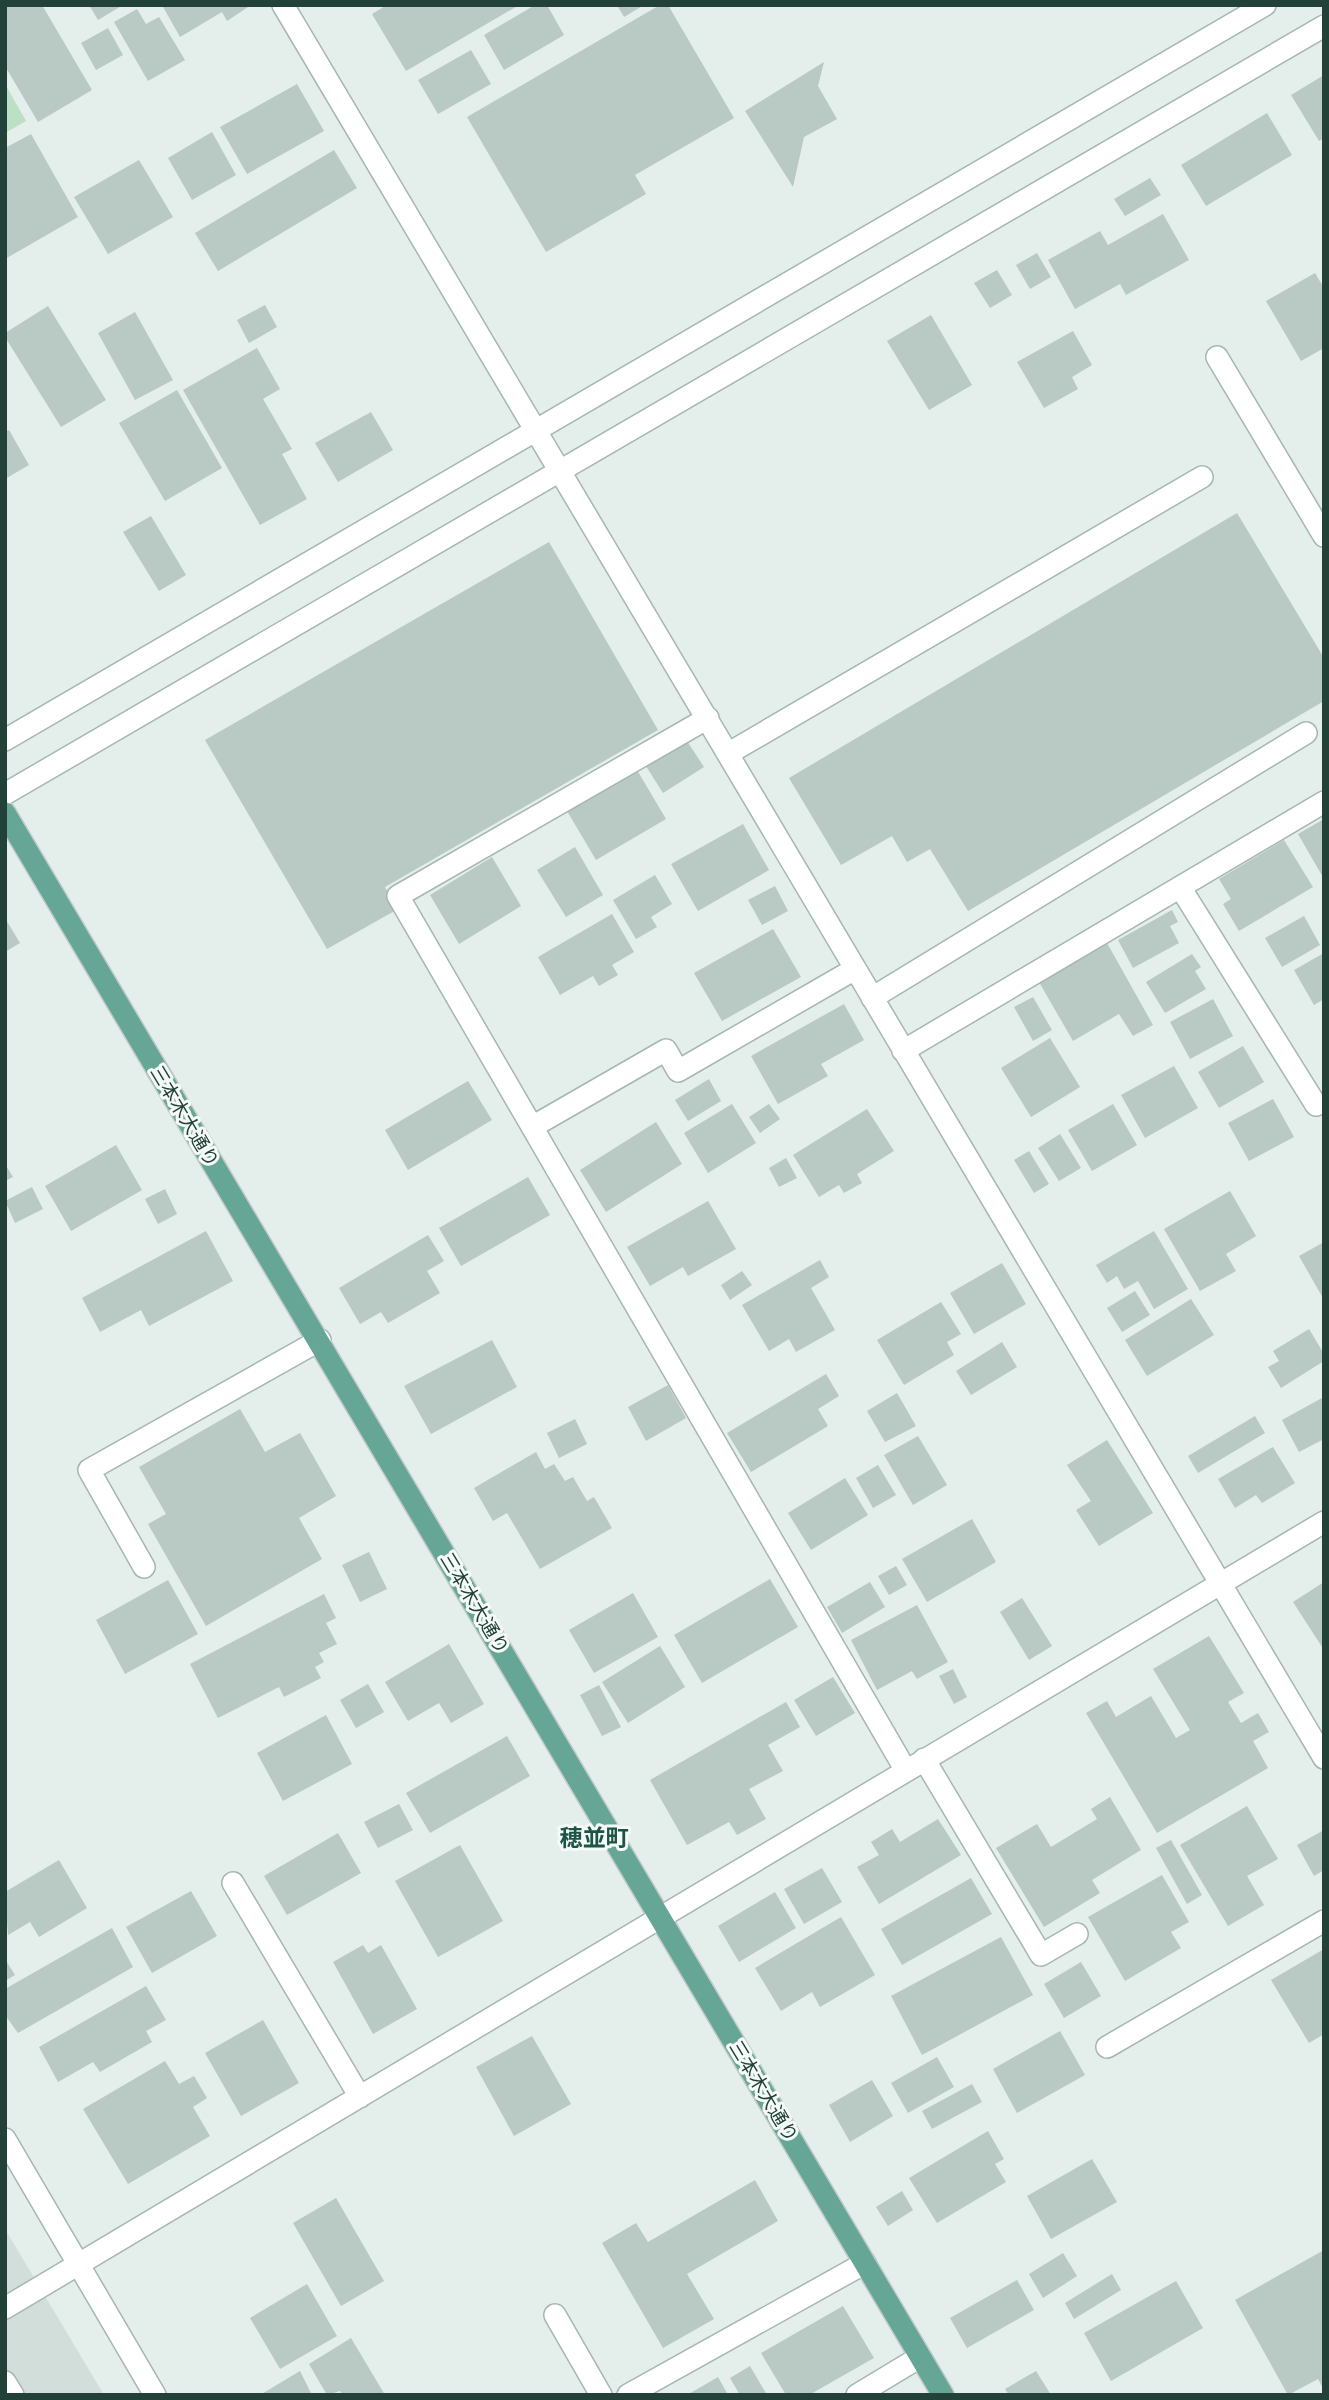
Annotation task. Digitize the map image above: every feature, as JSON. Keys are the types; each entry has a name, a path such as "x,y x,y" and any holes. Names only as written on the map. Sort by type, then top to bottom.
{"main road":[{"name":"三本木大通り","path":"5,813 320,1340 943,2395"}],"street":[{"path":"283,5 1324,1758"},
{"path":"5,740 1265,5"},
{"path":"5,794 1324,26"},
{"path":"1217,357 1324,536"},
{"path":"729,753 1202,477"},
{"path":"708,718 398,896 905,1769"},
{"path":"872,999 1306,733"},
{"path":"903,1051 1324,802"},
{"path":"1180,887 1316,1105"},
{"path":"532,1127 666,1050 678,1071 855,969"},
{"path":"144,1567 89,1470 320,1340"},
{"path":"5,2308 662,1918 905,1769 1324,1522"},
{"path":"924,1759 1041,1955 1077,1934"},
{"path":"233,1883 360,2097"},
{"path":"1107,2047 1324,1921"},
{"path":"5,2139 155,2395"},
{"path":"628,2395 865,2263"},
{"path":"555,2315 601,2395"},
{"path":"858,2395 920,2357"},
{"path":"5,2382 13,2395"}],"shaded area":[{"path":"5,2229 104,2395 5,2395"}],"green space":[{"path":"5,84 26,121 5,133"}],"building":[{"path":"5,5 42,5 92,90 38,122 5,66"},
{"path":"89,5 123,5 98,20"},
{"path":"162,5 248,7 227,21 222,12 180,37"},
{"path":"387,5 519,5 406,71 372,14"},
{"path":"535,5 547,5 564,35 504,70 484,35"},
{"path":"617,5 644,5 624,17"},
{"path":"660,5 668,5 734,118 635,175 646,194 546,252 467,117"},
{"path":"137,9 146,24 159,17 185,60 148,81 114,22"},
{"path":"108,28 123,55 96,70 81,43"},
{"path":"471,50 491,84 438,114 418,80"},
{"path":"824,62 818,86 837,119 804,137 793,187 745,111"},
{"path":"1324,75 1324,138 1319,141 1291,95"},
{"path":"297,84 324,131 247,174 220,127"},
{"path":"1267,113 1292,155 1206,206 1181,165"},
{"path":"212,132 236,175 192,200 168,158"},
{"path":"31,134 78,217 5,259 5,148"},
{"path":"334,150 357,188 218,271 195,233"},
{"path":"139,160 173,217 108,254 74,197"},
{"path":"1150,178 1161,195 1125,216 1114,199"},
{"path":"1163,214 1189,260 1126,295 1120,284 1075,309 1048,260 1100,231 1108,245"},
{"path":"1037,253 1051,277 1030,289 1016,265"},
{"path":"997,270 1012,295 990,308 974,283"},
{"path":"1315,273 1324,288 1324,348 1301,361 1266,301"},
{"path":"265,305 277,327 249,343 237,320"},
{"path":"48,306 106,400 61,427 5,337 5,333"},
{"path":"135,312 173,380 135,400 98,333"},
{"path":"931,315 972,385 929,410 887,341"},
{"path":"1073,331 1092,365 1072,377 1078,389 1044,408 1017,362"},
{"path":"257,348 280,389 263,399 292,449 282,454 307,499 260,525 183,390"},
{"path":"177,390 222,468 165,501 119,423"},
{"path":"371,412 393,450 338,482 315,443"},
{"path":"9,430 29,465 5,479 5,432"},
{"path":"1237,513 1324,658 1324,701 968,911 930,849 907,862 892,836 841,865 789,778"},
{"path":"151,516 186,575 159,591 123,532"},
{"path":"549,542 658,730 385,887 398,909 327,949 205,740"},
{"path":"685,738 704,767 663,793 644,763"},
{"path":"637,770 666,819 596,860 567,811"},
{"path":"1324,819 1324,879 1298,834"},
{"path":"743,824 769,870 698,911 671,864"},
{"path":"1284,840 1313,887 1239,931 1223,904 1231,899 1219,879"},
{"path":"575,847 603,895 566,917 537,870"},
{"path":"492,857 521,906 459,944 430,895"},
{"path":"655,875 672,904 651,917 657,927 636,939 613,900"},
{"path":"775,886 788,911 762,925 748,900"},
{"path":"1172,910 1178,922 1170,926 1179,943 1133,968 1118,940"},
{"path":"612,914 634,952 612,965 618,975 599,986 593,976 560,995 538,957"},
{"path":"1304,916 1320,945 1282,967 1265,938"},
{"path":"5,918 20,943 5,952"},
{"path":"773,929 801,977 722,1021 694,973"},
{"path":"1107,943 1153,1025 1133,1036 1119,1014 1073,1041 1039,982"},
{"path":"1324,953 1324,999 1314,1005 1294,970"},
{"path":"1192,954 1201,967 1195,971 1206,989 1165,1013 1146,982"},
{"path":"1033,997 1052,1030 1033,1041 1014,1007"},
{"path":"1213,999 1233,1036 1190,1059 1170,1022"},
{"path":"844,1004 864,1040 821,1064 828,1076 778,1104 751,1056"},
{"path":"1050,1038 1080,1087 1031,1117 1001,1068"},
{"path":"1243,1046 1264,1082 1219,1108 1198,1072"},
{"path":"1174,1066 1198,1108 1145,1138 1121,1095"},
{"path":"709,1079 721,1101 688,1121 675,1100"},
{"path":"468,1081 492,1120 408,1170 385,1130"},
{"path":"1273,1099 1294,1137 1249,1161 1228,1123"},
{"path":"732,1104 756,1143 708,1173 684,1133"},
{"path":"769,1104 780,1119 760,1133 749,1117"},
{"path":"1113,1104 1137,1145 1092,1171 1068,1130"},
{"path":"867,1109 894,1151 857,1174 862,1183 844,1193 839,1185 819,1197 793,1155"},
{"path":"656,1122 682,1164 606,1212 580,1170"},
{"path":"1060,1134 1081,1168 1059,1181 1038,1148"},
{"path":"116,1145 142,1190 71,1231 45,1186"},
{"path":"1029,1151 1049,1184 1034,1193 1014,1160"},
{"path":"786,1158 797,1178 779,1187 769,1168"},
{"path":"5,1164 13,1177 5,1181"},
{"path":"528,1177 550,1215 461,1266 439,1228"},
{"path":"32,1187 43,1209 15,1223 5,1201"},
{"path":"165,1189 177,1214 158,1224 145,1199"},
{"path":"1230,1191 1256,1236 1226,1254 1236,1271 1200,1291 1164,1229"},
{"path":"708,1201 736,1249 688,1276 683,1267 650,1286 627,1247"},
{"path":"206,1231 233,1281 149,1326 141,1310 100,1332 82,1298"},
{"path":"1154,1231 1188,1289 1154,1309 1138,1281 1124,1289 1117,1276 1107,1283 1096,1265"},
{"path":"428,1235 444,1261 427,1271 440,1293 388,1323 381,1312 360,1324 339,1288"},
{"path":"1324,1242 1324,1300 1299,1256"},
{"path":"820,1260 829,1277 811,1288 835,1330 796,1352 789,1339 769,1351 742,1305"},
{"path":"1002,1263 1026,1304 974,1334 950,1293"},
{"path":"742,1271 752,1285 730,1300 721,1285"},
{"path":"1135,1291 1150,1315 1122,1332 1107,1308"},
{"path":"1191,1299 1214,1335 1147,1376 1125,1340"},
{"path":"941,1302 961,1334 947,1342 954,1355 904,1385 877,1340"},
{"path":"1309,1329 1324,1354 1324,1361 1281,1388 1268,1367 1279,1361 1273,1351"},
{"path":"492,1340 517,1387 431,1434 404,1386"},
{"path":"1002,1342 1017,1367 971,1395 956,1371"},
{"path":"826,1374 839,1396 818,1409 828,1426 751,1472 727,1433"},
{"path":"668,1385 686,1418 646,1441 628,1407"},
{"path":"897,1393 916,1426 885,1442 867,1411"},
{"path":"1322,1398 1324,1439 1299,1452 1282,1420"},
{"path":"240,1409 265,1452 300,1433 336,1496 299,1518 322,1559 206,1626 148,1524 166,1514 139,1467"},
{"path":"1255,1416 1265,1433 1198,1473 1188,1456"},
{"path":"575,1419 587,1444 559,1458 547,1433"},
{"path":"918,1436 947,1485 913,1505 884,1455"},
{"path":"1107,1440 1153,1513 1099,1546 1076,1510 1091,1501 1067,1465"},
{"path":"1273,1447 1295,1483 1262,1503 1256,1495 1235,1508 1218,1479"},
{"path":"536,1452 545,1469 554,1464 565,1481 573,1477 587,1501 594,1497 612,1528 540,1569 507,1513 493,1521 474,1488"},
{"path":"878,1465 896,1495 873,1508 856,1478"},
{"path":"845,1478 868,1515 811,1550 788,1513"},
{"path":"972,1519 996,1562 927,1602 902,1559"},
{"path":"369,1552 387,1589 360,1602 342,1565"},
{"path":"896,1566 907,1585 889,1595 878,1576"},
{"path":"770,1579 798,1627 702,1683 674,1635"},
{"path":"168,1580 198,1634 125,1674 96,1620"},
{"path":"870,1582 885,1607 842,1633 827,1607"},
{"path":"1324,1582 1324,1650 1293,1602"},
{"path":"633,1593 658,1637 594,1673 569,1630"},
{"path":"324,1594 336,1618 326,1623 337,1644 319,1653 324,1662 315,1667 321,1678 284,1697 279,1687 218,1718 190,1664"},
{"path":"1022,1598 1052,1646 1029,1660 1000,1612"},
{"path":"917,1605 948,1662 917,1679 912,1671 877,1690 851,1640"},
{"path":"1209,1636 1244,1693 1228,1702 1241,1723 1258,1713 1269,1732 1253,1741 1268,1768 1157,1833 1086,1713 1107,1701 1116,1717 1151,1696 1176,1738 1190,1730 1153,1669"},
{"path":"449,1644 484,1704 451,1723 439,1703 408,1721 385,1682"},
{"path":"660,1646 685,1687 628,1723 602,1682"},
{"path":"953,1669 967,1697 954,1704 939,1676"},
{"path":"833,1677 855,1713 816,1736 794,1700"},
{"path":"368,1684 384,1712 356,1728 340,1700"},
{"path":"599,1685 621,1727 602,1736 580,1695"},
{"path":"786,1702 800,1727 768,1745 783,1771 749,1789 766,1819 737,1835 729,1822 687,1845 650,1780"},
{"path":"326,1715 352,1764 283,1801 257,1753"},
{"path":"507,1736 530,1776 430,1833 406,1793"},
{"path":"1110,1797 1141,1850 1092,1880 1100,1893 1044,1927 996,1848 1037,1824 1051,1847 1097,1819 1091,1809"},
{"path":"399,1804 413,1830 378,1848 364,1822"},
{"path":"1247,1806 1278,1859 1247,1876 1264,1905 1228,1926 1180,1845"},
{"path":"938,1819 961,1855 879,1904 857,1867 879,1855 871,1842 892,1829 900,1842"},
{"path":"1324,1830 1324,1870 1314,1876 1297,1845"},
{"path":"338,1833 361,1873 287,1915 264,1876"},
{"path":"1171,1840 1202,1895 1187,1904 1156,1848"},
{"path":"460,1845 503,1921 438,1957 395,1881"},
{"path":"59,1860 87,1908 39,1937 30,1922 8,1935 5,1892"},
{"path":"822,1868 842,1902 804,1924 784,1889"},
{"path":"1162,1875 1189,1922 1171,1932 1181,1948 1125,1981 1088,1917"},
{"path":"971,1878 992,1914 902,1965 881,1929"},
{"path":"191,1891 217,1936 152,1973 126,1927"},
{"path":"775,1892 796,1928 739,1962 718,1926"},
{"path":"841,1917 875,1975 820,2007 812,1992 781,2011 755,1968"},
{"path":"112,1928 133,1967 18,2033 5,2015 5,1989"},
{"path":"1001,1937 1033,1995 922,2055 891,1996"},
{"path":"363,1945 368,1953 381,1945 417,2009 373,2034 333,1962"},
{"path":"1324,1949 1324,2034 1309,2043 1271,1980"},
{"path":"5,1959 15,1975 5,1981"},
{"path":"1081,1962 1101,1996 1064,2018 1044,1984"},
{"path":"146,1986 166,2020 146,2031 152,2042 100,2072 93,2062 58,2082 39,2047"},
{"path":"263,2020 299,2083 241,2116 205,2053"},
{"path":"1060,2031 1085,2075 1017,2113 993,2069"},
{"path":"532,2036 571,2104 514,2136 476,2067"},
{"path":"937,2057 954,2087 908,2113 891,2083"},
{"path":"165,2061 179,2084 194,2076 207,2098 193,2107 210,2136 128,2184 83,2109"},
{"path":"872,2080 893,2116 850,2142 829,2105"},
{"path":"972,2084 982,2102 932,2129 922,2111"},
{"path":"988,2131 1004,2159 995,2164 1006,2182 937,2223 909,2178"},
{"path":"1092,2159 1117,2202 1051,2239 1027,2196"},
{"path":"755,2180 778,2221 687,2274 714,2319 663,2348 602,2243 636,2223 648,2242"},
{"path":"902,2191 913,2210 888,2226 876,2207"},
{"path":"336,2198 384,2281 341,2306 293,2223"},
{"path":"1324,2250 1324,2390 1318,2379 1288,2395 1235,2300"},
{"path":"1063,2253 1077,2276 1043,2298 1029,2274"},
{"path":"1112,2274 1121,2290 1074,2319 1065,2303"},
{"path":"1017,2280 1034,2310 967,2348 950,2318"},
{"path":"1176,2281 1203,2328 1111,2381 1084,2333"},
{"path":"307,2284 337,2336 280,2369 250,2318"},
{"path":"843,2306 874,2358 809,2395 786,2395 761,2353"},
{"path":"351,2338 385,2395 343,2395 340,2391 327,2395 309,2364"},
{"path":"750,2366 767,2395 740,2395 730,2378"},
{"path":"300,2371 312,2395 260,2395"},
{"path":"1036,2371 1051,2395 1009,2395 1005,2389"},
{"path":"718,2377 728,2395 687,2395"}],"district":[{"name":"穂並町","path":"594,1838"}]}
